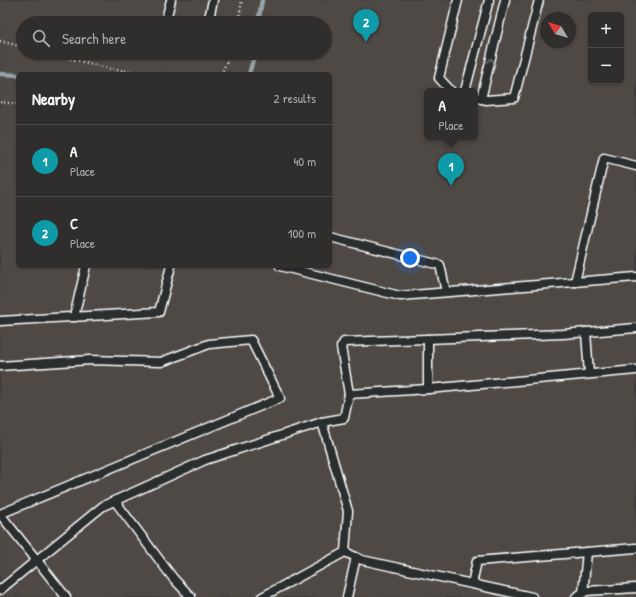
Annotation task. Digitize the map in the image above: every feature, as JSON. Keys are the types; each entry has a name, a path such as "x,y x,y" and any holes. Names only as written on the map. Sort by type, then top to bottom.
{"lane":[{"path":"167,16 171,0"},
{"path":"210,16 213,0"},
{"path":"448,88 439,78 458,0"},
{"path":"466,88 489,0"},
{"path":"506,0 478,98 514,98 539,0"},
{"path":"575,282 604,158 636,166"},
{"path":"332,237 440,264 446,292"},
{"path":"74,317 86,268"},
{"path":"0,321 159,312 170,268"},
{"path":"288,268 400,296 636,278"},
{"path":"0,590 38,561 103,506 115,500 205,460 322,422 344,418 349,394 341,348 344,342 586,332 636,328"},
{"path":"586,332 589,374"},
{"path":"428,339 428,389"},
{"path":"0,366 90,360 161,362 209,344 251,340 280,398 0,514 66,597"},
{"path":"349,394 428,389 636,370"},
{"path":"322,422 348,511 345,552"},
{"path":"115,500 173,578 191,597"},
{"path":"472,584 477,561 636,548"},
{"path":"345,552 356,557 532,597"},
{"path":"262,597 345,552"},
{"path":"579,595 587,552"},
{"path":"347,597 356,557"},
{"path":"579,595 586,591 636,588"}],"path":[{"path":"239,16 242,0"},
{"path":"0,41 16,45"},
{"path":"76,60 116,70 142,72"},
{"path":"222,72 228,60"},
{"path":"0,102 16,104"}],"shaded area":[{"path":"0,0 636,0 636,597 0,597"}],"waterway":[{"path":"259,16 262,0"},
{"path":"250,72 253,60"},
{"path":"0,74 16,75"}],"place":[{"name":"C","path":"366,42"},
{"name":"A","path":"451,186"}]}
